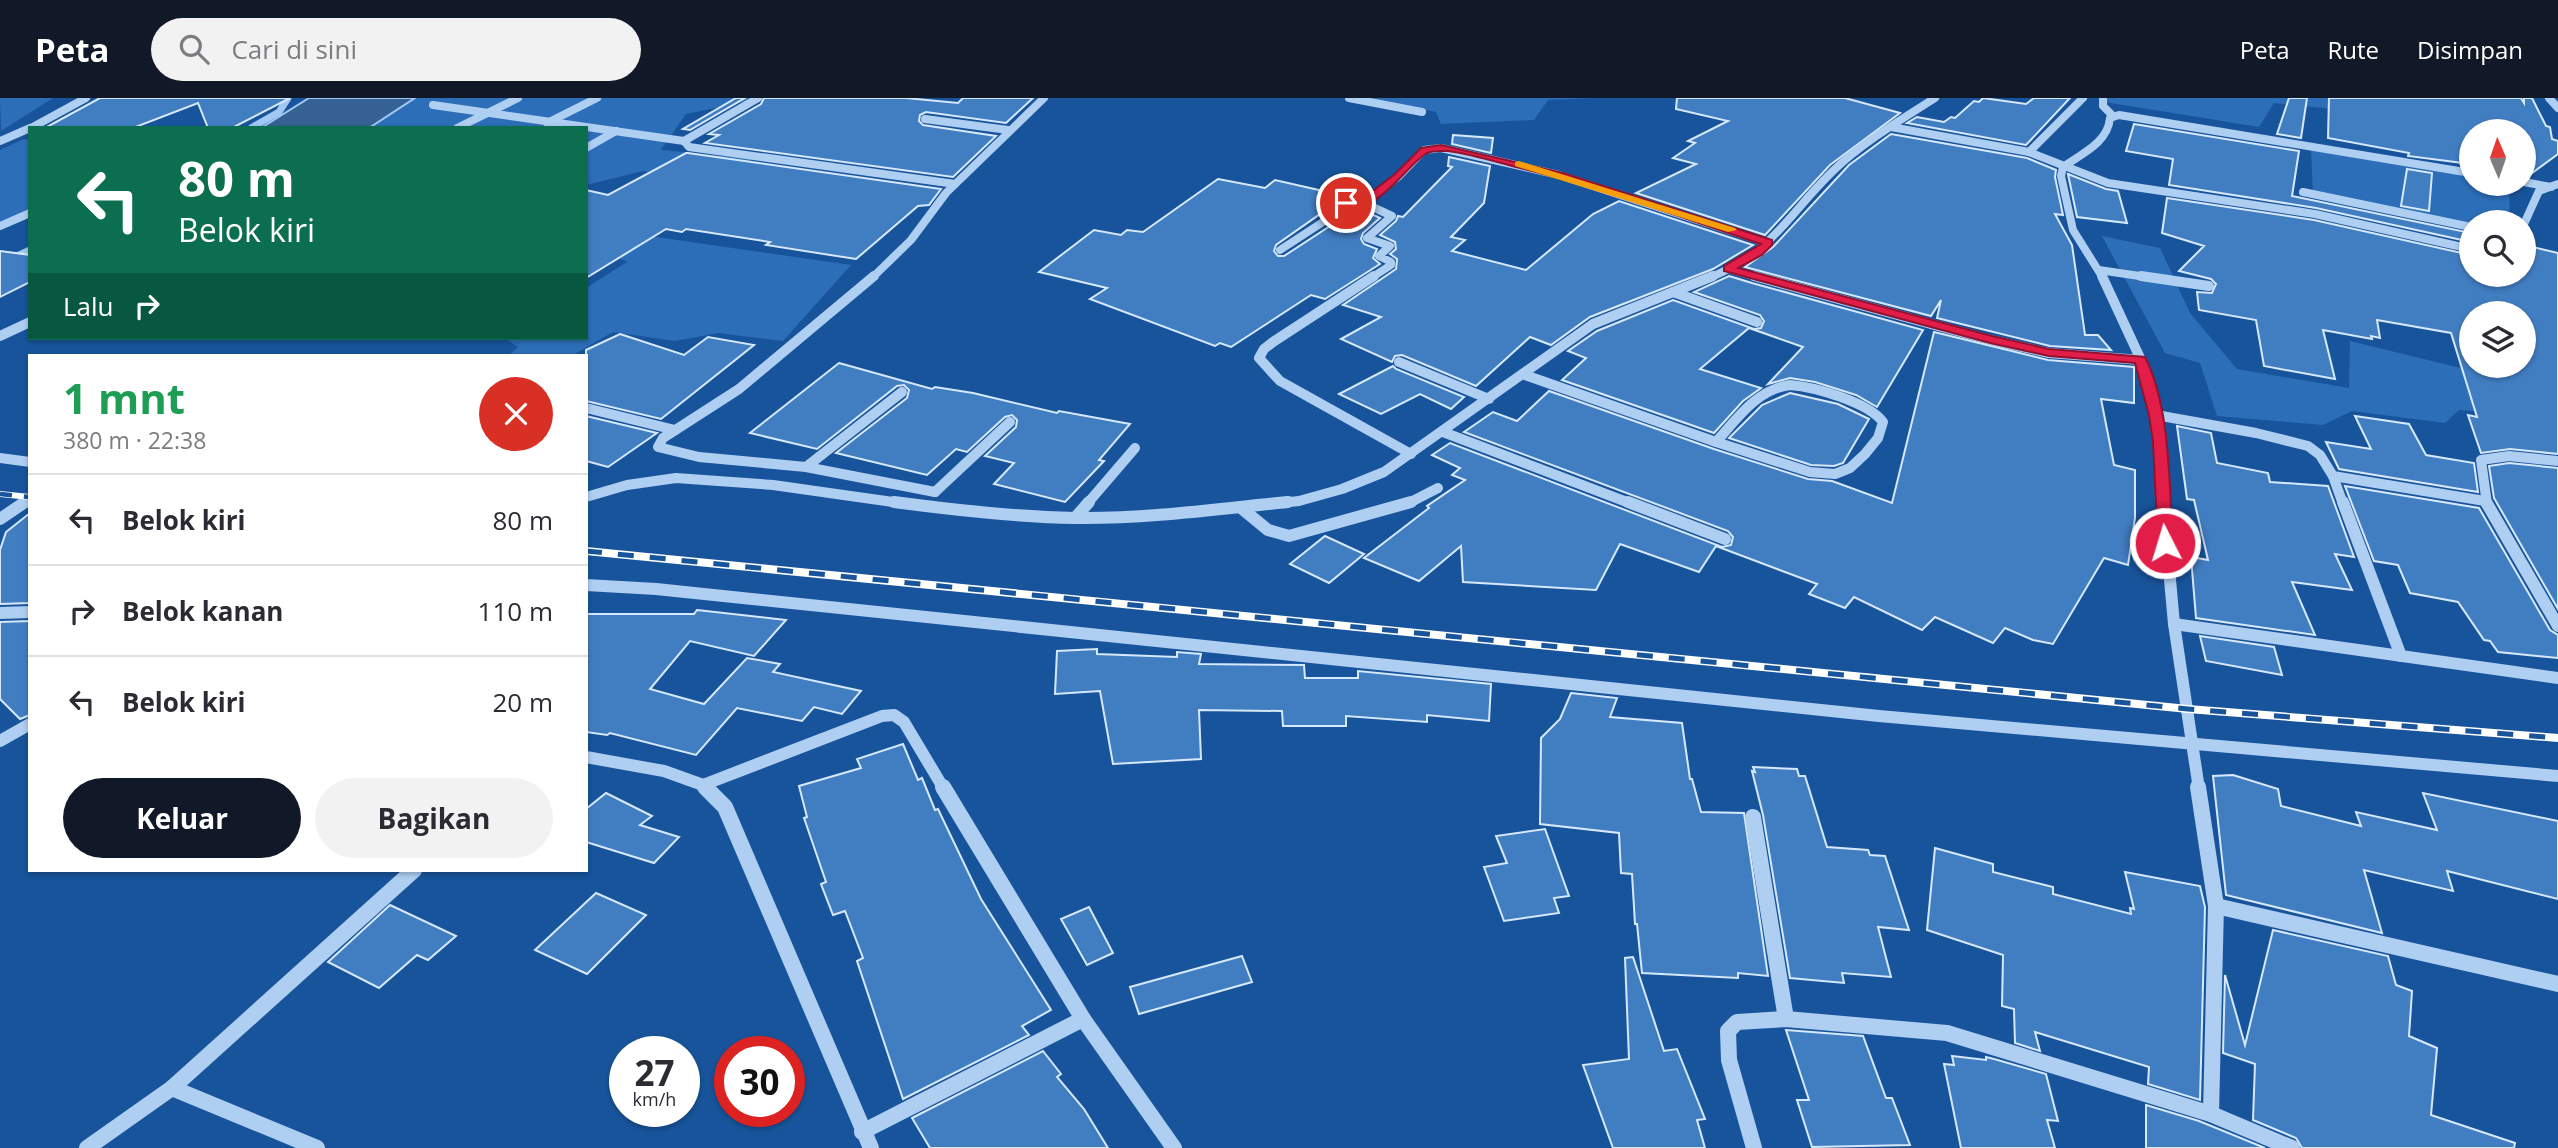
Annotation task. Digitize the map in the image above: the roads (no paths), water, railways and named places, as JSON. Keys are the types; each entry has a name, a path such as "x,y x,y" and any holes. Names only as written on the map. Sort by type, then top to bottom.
{"street":[{"path":"34,126 86,98"},
{"path":"461,126 518,98"},
{"path":"542,126 597,98"},
{"path":"588,127 684,141 758,98"},
{"path":"935,492 806,467 699,457 658,447 663,438 739,389 879,272 911,240 955,184 1044,98"},
{"path":"1349,98 1422,112"},
{"path":"589,496 650,481 702,478 944,509 1075,518 1163,514 1323,496 1384,472 1525,375 1593,324 1613,313 1728,269 1758,252 1784,230 1833,172 1891,127 1935,98"},
{"path":"2029,152 2082,98"},
{"path":"2103,98 2103,106 2113,116 2165,121 2459,171"},
{"path":"2549,98 2558,108"},
{"path":"433,105 579,126"},
{"path":"2113,116 2110,118 2109,131 2063,167 2061,176 2073,230 2099,270 2127,325 2141,360 2156,415 2174,624 2216,906 2211,1114"},
{"path":"925,118 1008,131"},
{"path":"1891,127 2029,152 2108,183 2315,214 2459,246"},
{"path":"588,147 616,131"},
{"path":"0,141 25,134"},
{"path":"684,141 689,147 955,184"},
{"path":"1364,203 1399,176 1424,150 1441,148 1559,175 1768,243"},
{"path":"2536,184 2557,187"},
{"path":"2530,210 2539,191 2557,187"},
{"path":"2302,192 2459,225"},
{"path":"1280,250 1326,220 1346,203 1364,203 1392,216 1367,239 1390,246 1379,256 1391,262 1391,265 1273,342 1264,349 1259,358 1280,381 1411,454"},
{"path":"0,226 28,215"},
{"path":"1728,269 1990,340 2049,353 2141,360"},
{"path":"2099,270 2209,286"},
{"path":"1673,292 1757,322"},
{"path":"0,336 28,322"},
{"path":"1399,362 1489,399"},
{"path":"1525,375 1715,443 1815,472 1835,474 1858,462 1877,437 1883,422 1868,408 1846,400 1798,386 1779,385 1758,399 1715,443"},
{"path":"806,467 902,391"},
{"path":"588,408 675,430"},
{"path":"2156,415 2256,433 2308,446 2320,455 2333,476 2401,656"},
{"path":"935,492 1010,422"},
{"path":"1443,432 1725,539"},
{"path":"1075,518 1135,448"},
{"path":"2558,461 2519,457 2481,460 2484,501 2558,626"},
{"path":"0,458 28,462"},
{"path":"2333,476 2484,501"},
{"path":"1240,506 1266,530 1278,536 1289,536 1405,505 1438,488"},
{"path":"935,492 944,509"},
{"path":"0,519 28,500"},
{"path":"588,586 656,589 1865,715 2558,776"},
{"path":"0,613 28,612"},
{"path":"2174,624 2558,678"},
{"path":"703,785 882,716 894,715 904,722 1083,1019 1174,1148"},
{"path":"0,741 28,725"},
{"path":"588,757 664,771 703,785 725,807 871,1148"},
{"path":"1753,817 1786,1019"},
{"path":"87,1148 172,1088 412,872"},
{"path":"2216,906 2558,984"},
{"path":"862,1132 1083,1019"},
{"path":"1754,1148 1729,1060 1728,1031 1737,1022 1786,1019 1947,1033 2211,1114 2292,1148"},
{"path":"172,1088 317,1148"}],"waterway":[{"path":"254,126 279,112 288,98"},
{"path":"0,264 28,251"}],"railway":[{"path":"0,494 28,497"},
{"path":"588,551 2188,709 2558,738"}]}
